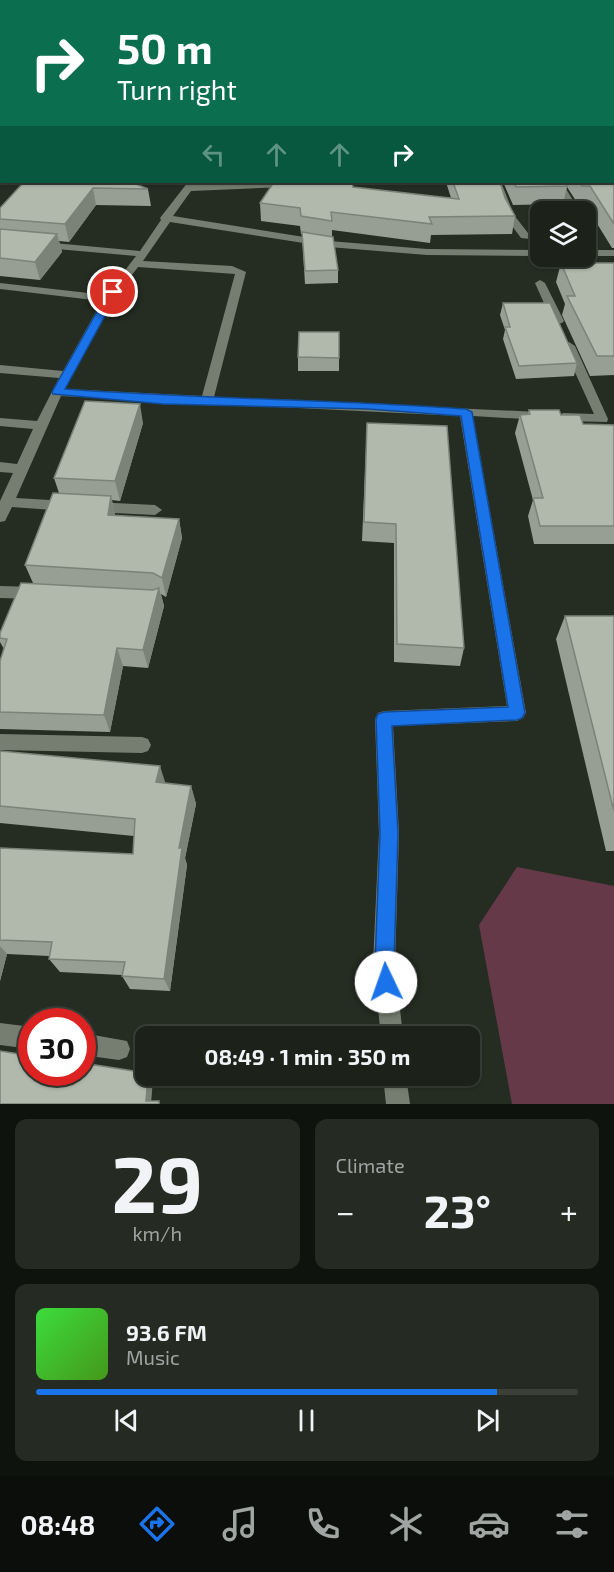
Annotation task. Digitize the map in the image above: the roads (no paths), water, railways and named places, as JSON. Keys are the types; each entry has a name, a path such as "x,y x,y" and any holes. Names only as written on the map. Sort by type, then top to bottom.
{"street":[{"path":"0,517 57,392 109,299 190,185 285,183"},
{"path":"497,183 517,228 525,236 530,236"},
{"path":"559,183 569,201"},
{"path":"165,218 329,244 427,252 530,253"},
{"path":"0,241 139,259 232,268 241,272 207,401"},
{"path":"596,253 614,253"},
{"path":"57,392 207,401 368,405 608,419 540,283"},
{"path":"0,286 109,299"},
{"path":"0,369 66,375"},
{"path":"391,1026 384,964 389,833 384,719 517,713 466,412"},
{"path":"0,422 42,426"},
{"path":"0,466 23,469"},
{"path":"8,502 155,510"},
{"path":"0,592 56,594"},
{"path":"0,742 142,745"},
{"path":"0,1034 18,1036"},
{"path":"96,1046 119,1049"},
{"path":"397,1086 398,1104"}]}
